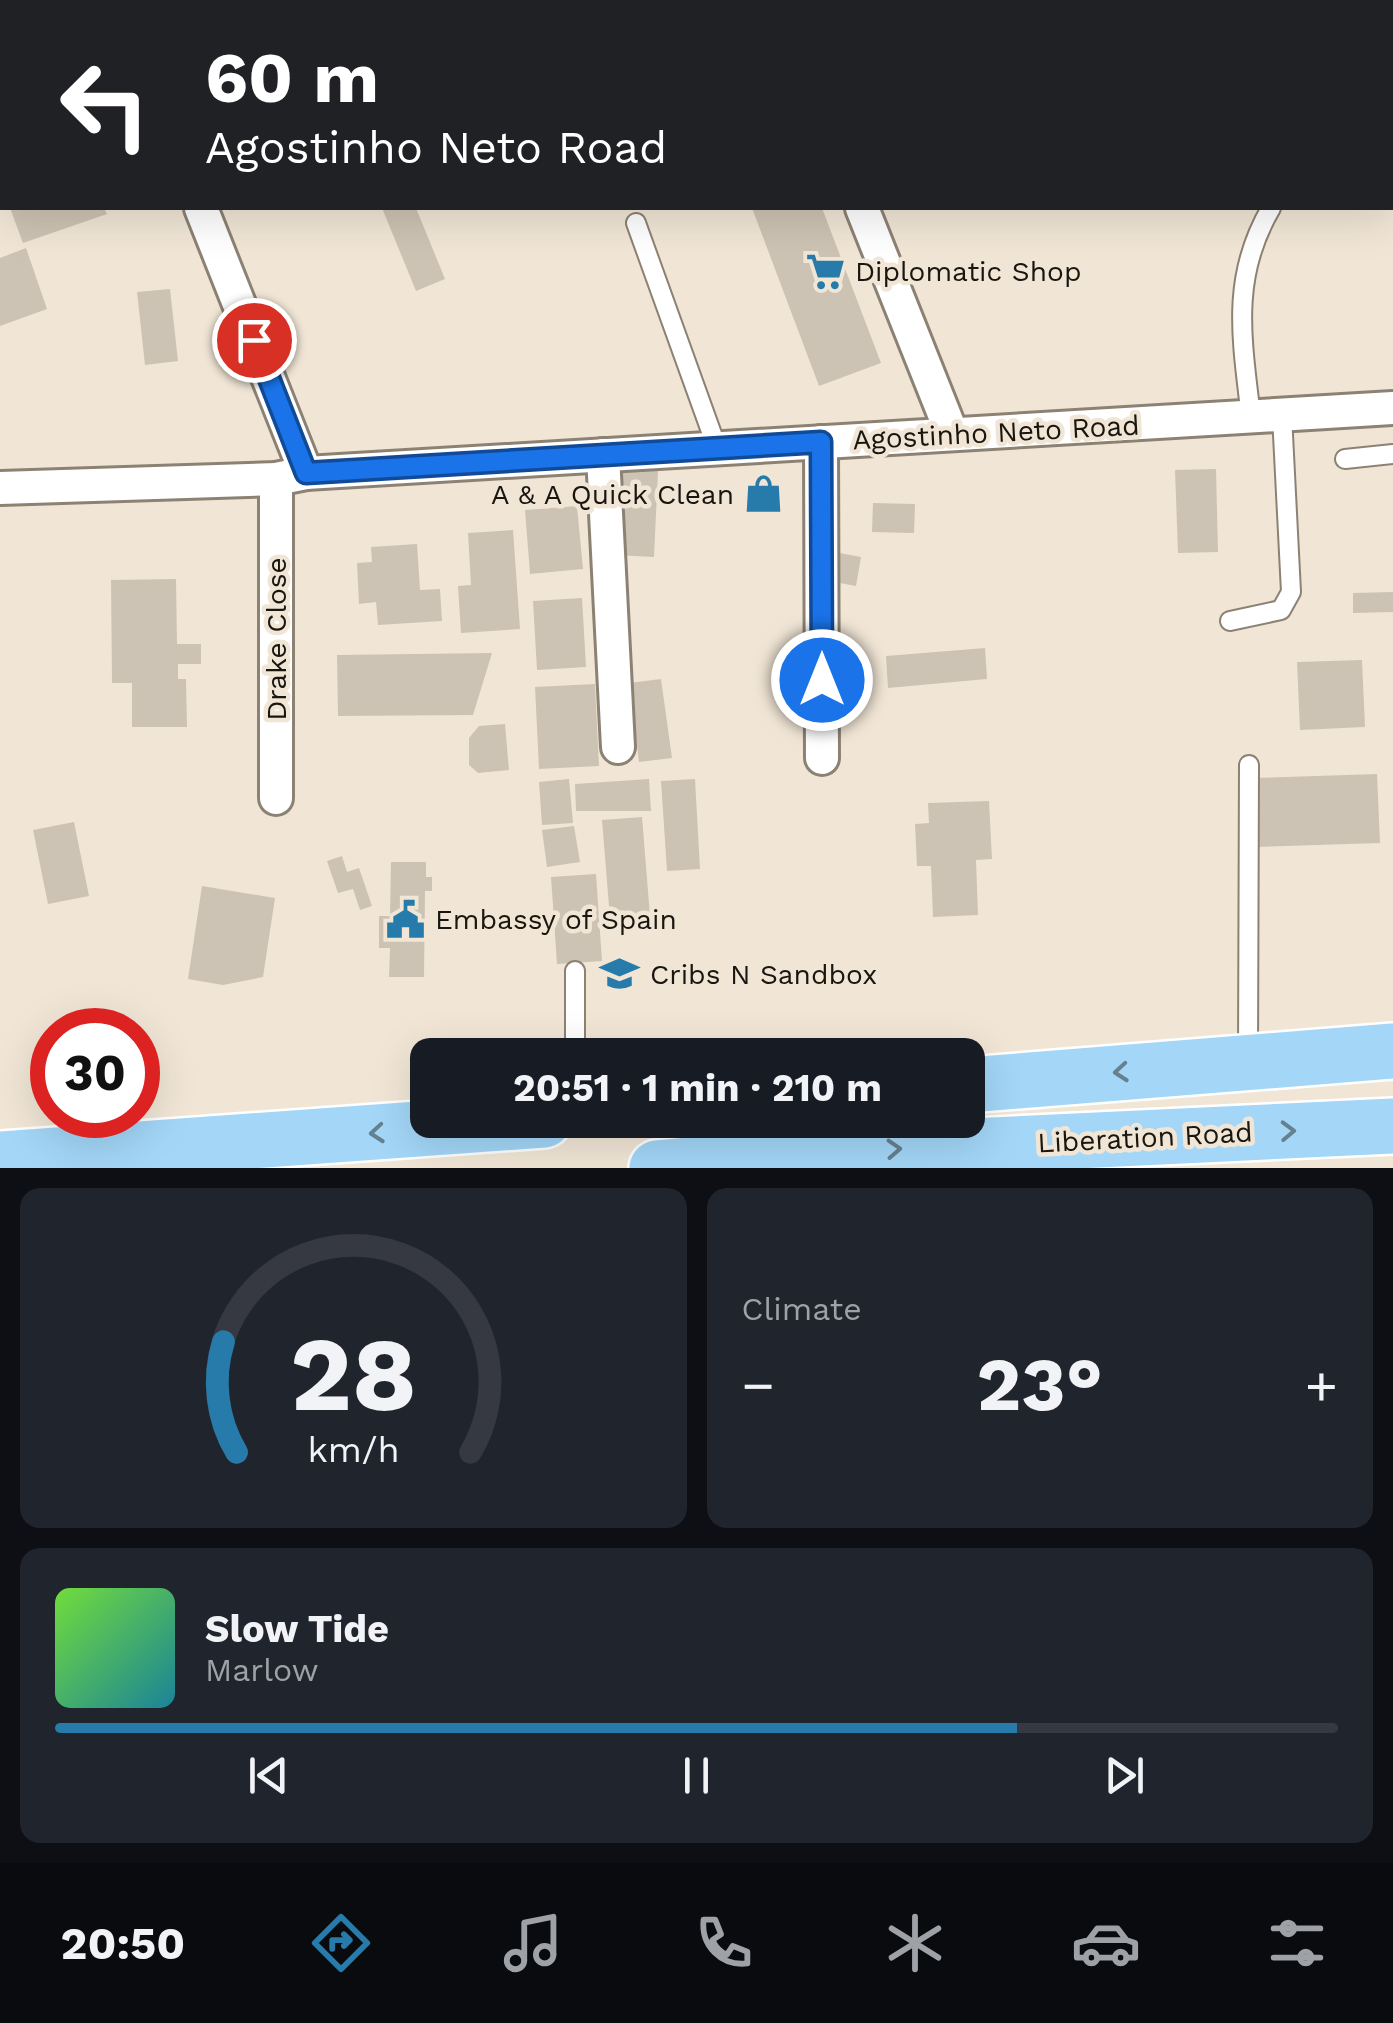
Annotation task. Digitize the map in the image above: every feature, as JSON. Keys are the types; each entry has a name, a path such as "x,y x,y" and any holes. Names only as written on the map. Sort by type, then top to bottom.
{"highway":[{"path":"985,1084 1393,1050"},
{"path":"1081,1140 1148,1105 1178,1096 1393,1082"},
{"name":"Liberation Road","path":"680,1167 823,1153 1393,1126"},
{"path":"0,1159 410,1131"},
{"path":"153,1168 222,1146"}],"street":[{"path":"202,210 291,476"},
{"path":"863,210 952,434"},
{"name":"Agostinho Neto Road","path":"0,488 291,476 1393,408"},
{"path":"821,442 822,758"},
{"path":"603,455 618,746"},
{"name":"Drake Close","path":"276,798 291,476"}],"lane":[{"path":"1230,620 1280,610 1291,592 1266,416 1238,302 1256,232 1269,210"},
{"path":"636,223 717,448"},
{"path":"1345,459 1393,454"},
{"path":"1247,1062 1249,765"},
{"path":"575,971 575,1038"}],"building":[{"path":"11,210 105,210 107,214 23,243"},
{"path":"383,210 417,210 445,279 416,291"},
{"path":"753,210 823,210 881,363 819,386"},
{"path":"26,248 47,309 0,326 0,258"},
{"path":"170,289 178,361 145,365 137,292"},
{"path":"619,469 658,471 654,557 615,555"},
{"path":"1216,469 1218,552 1178,553 1175,470"},
{"path":"873,503 915,504 914,533 872,532"},
{"path":"577,506 583,569 530,574 525,510"},
{"path":"513,530 520,629 461,633 458,586 471,585 468,533"},
{"path":"417,544 420,590 440,589 442,621 378,625 376,602 359,604 357,563 372,562 371,547"},
{"path":"834,552 861,557 856,586 829,581"},
{"path":"176,579 177,644 201,644 201,664 178,664 178,679 186,679 187,727 132,727 132,683 112,683 111,580"},
{"path":"1393,592 1393,612 1353,613 1353,593"},
{"path":"582,598 586,667 537,670 533,601"},
{"path":"985,648 987,679 888,688 886,656"},
{"path":"492,653 473,715 338,716 337,655"},
{"path":"1362,660 1365,727 1300,730 1297,662"},
{"path":"661,679 672,758 639,762 629,683"},
{"path":"595,684 599,766 539,769 535,687"},
{"path":"505,724 509,770 478,773 469,765 469,738 479,726"},
{"path":"1377,774 1380,843 1255,847 1253,778"},
{"path":"569,779 573,823 542,825 539,782"},
{"path":"649,779 651,811 576,811 575,784"},
{"path":"695,779 700,869 667,871 661,781"},
{"path":"989,801 992,859 976,860 978,915 933,917 931,866 917,866 915,824 929,823 928,803"},
{"path":"642,817 651,928 611,931 602,820"},
{"path":"74,822 89,896 48,904 33,830"},
{"path":"574,826 580,862 547,867 542,830"},
{"path":"342,856 347,872 359,868 372,906 360,910 353,889 338,893 327,861"},
{"path":"391,862 426,862 426,877 432,877 432,891 425,891 424,977 389,977 390,948 379,948 379,916 390,916"},
{"path":"596,874 602,961 557,964 551,877"},
{"path":"202,886 275,898 263,977 223,985 188,979"}],"place":[{"name":"Diplomatic Shop","path":"825,271"},
{"name":"A & A Quick Clean","path":"764,494"},
{"name":"Embassy of Spain","path":"405,919"},
{"name":"Cribs N Sandbox","path":"620,974"}],"route":[{"path":"254,340 306,473 821,442 822,680"}]}
